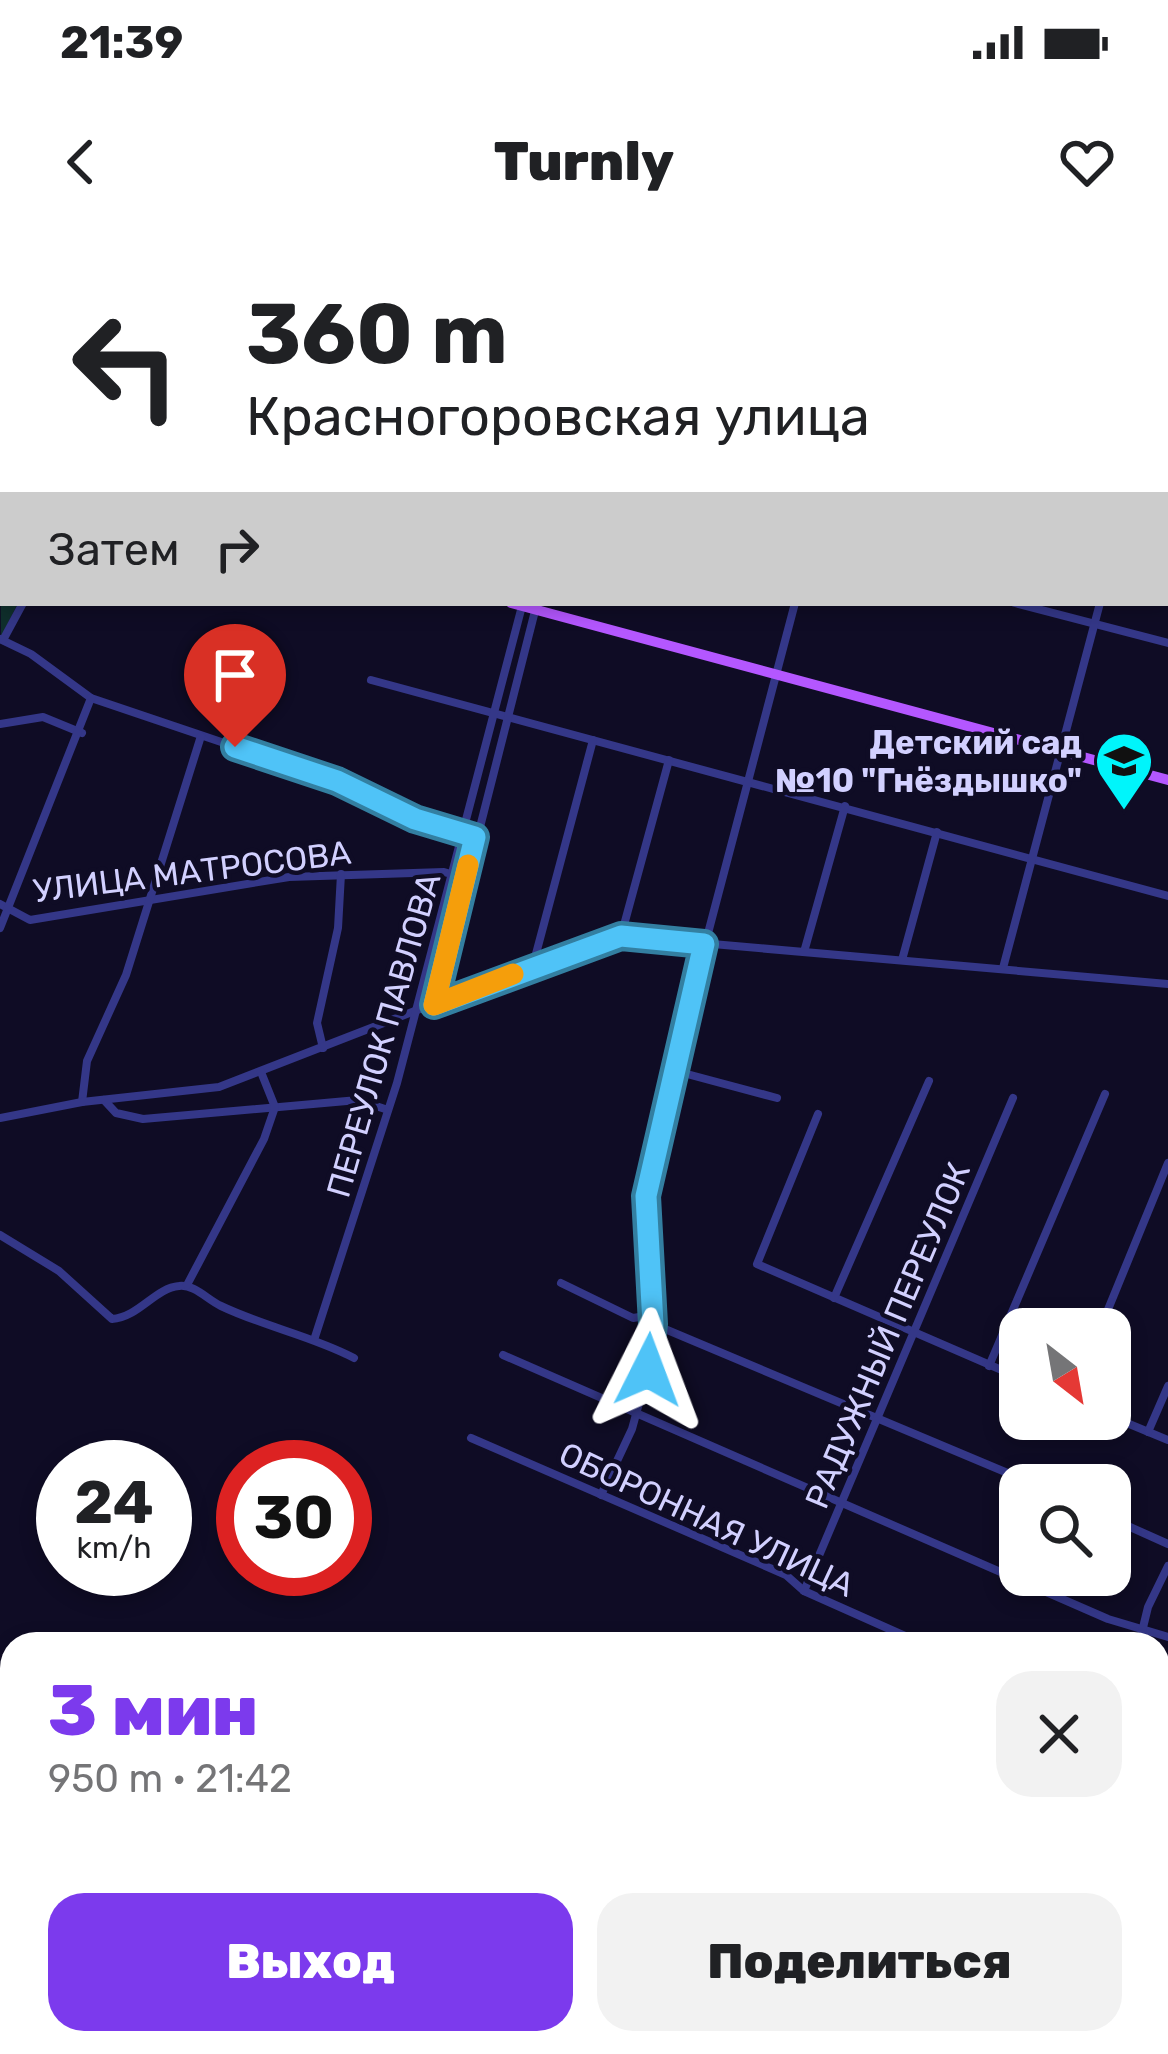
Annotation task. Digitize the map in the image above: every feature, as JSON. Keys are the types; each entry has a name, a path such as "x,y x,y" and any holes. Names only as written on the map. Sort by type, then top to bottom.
{"main road":[{"path":"537,606 1168,780"}],"street":[{"path":"21,606 1,640 91,698 337,781 415,819 475,837"},
{"name":"ПЕРЕУЛОК ПАВЛОВА","path":"315,1337 416,1012 519,606"},
{"name":"ПЕРЕУЛОК ПАВЛОВА","path":"434,1005 537,606"},
{"path":"601,1495 637,1413 652,1319 646,1196 672,1070 794,606"},
{"path":"1026,606 1168,644"},
{"path":"1003,968 1099,606"},
{"path":"371,680 1168,896"},
{"path":"0,928 3,907 82,733 91,698"},
{"path":"0,724 43,717 82,733"},
{"path":"82,1102 86,1060 126,975 201,736"},
{"path":"533,966 593,740"},
{"path":"621,936 669,760"},
{"path":"804,952 845,806"},
{"path":"902,960 937,832"},
{"path":"323,1048 317,1023 338,928 341,874"},
{"name":"УЛИЦА МАТРОСОВА","path":"3,907 30,920 148,897 341,874 465,878"},
{"path":"0,1118 82,1102 219,1087 621,936 1168,984"},
{"path":"672,1070 777,1098"},
{"path":"187,1285 238,1191 274,1107 261,1072"},
{"path":"834,1298 929,1081"},
{"path":"989,1366 1105,1094"},
{"name":"РАДУЖНЫЙ ПЕРЕУЛОК","path":"804,1591 1013,1098"},
{"path":"104,1100 116,1113 143,1119 358,1100 388,1110"},
{"path":"818,1114 757,1264 999,1370"},
{"path":"1109,1308 1168,1163"},
{"path":"0,1235 58,1271 112,1319 127,1318 173,1286 187,1285 262,1323 315,1337 354,1358"},
{"path":"561,1283 634,1318 652,1319 999,1469"},
{"path":"503,1355 1142,1632 1168,1566"},
{"path":"1148,1432 1168,1386"},
{"path":"1131,1424 1168,1440"},
{"name":"ОБОРОННАЯ УЛИЦА","path":"471,1438 786,1575 804,1591 896,1632"},
{"path":"1131,1527 1168,1544"}],"green space":[{"path":"1,606 16,606 1,637"}],"slow traffic":[{"path":"468,865 434,1005 513,974"}],"place":[{"name":"Детский сад №10 \"Гнёздышко\"","path":"1124,812"}],"route":[{"path":"235,747 337,781 415,819 475,837 434,1005 582,946 621,936 704,944 646,1196 653,1324 648,1370"}]}
